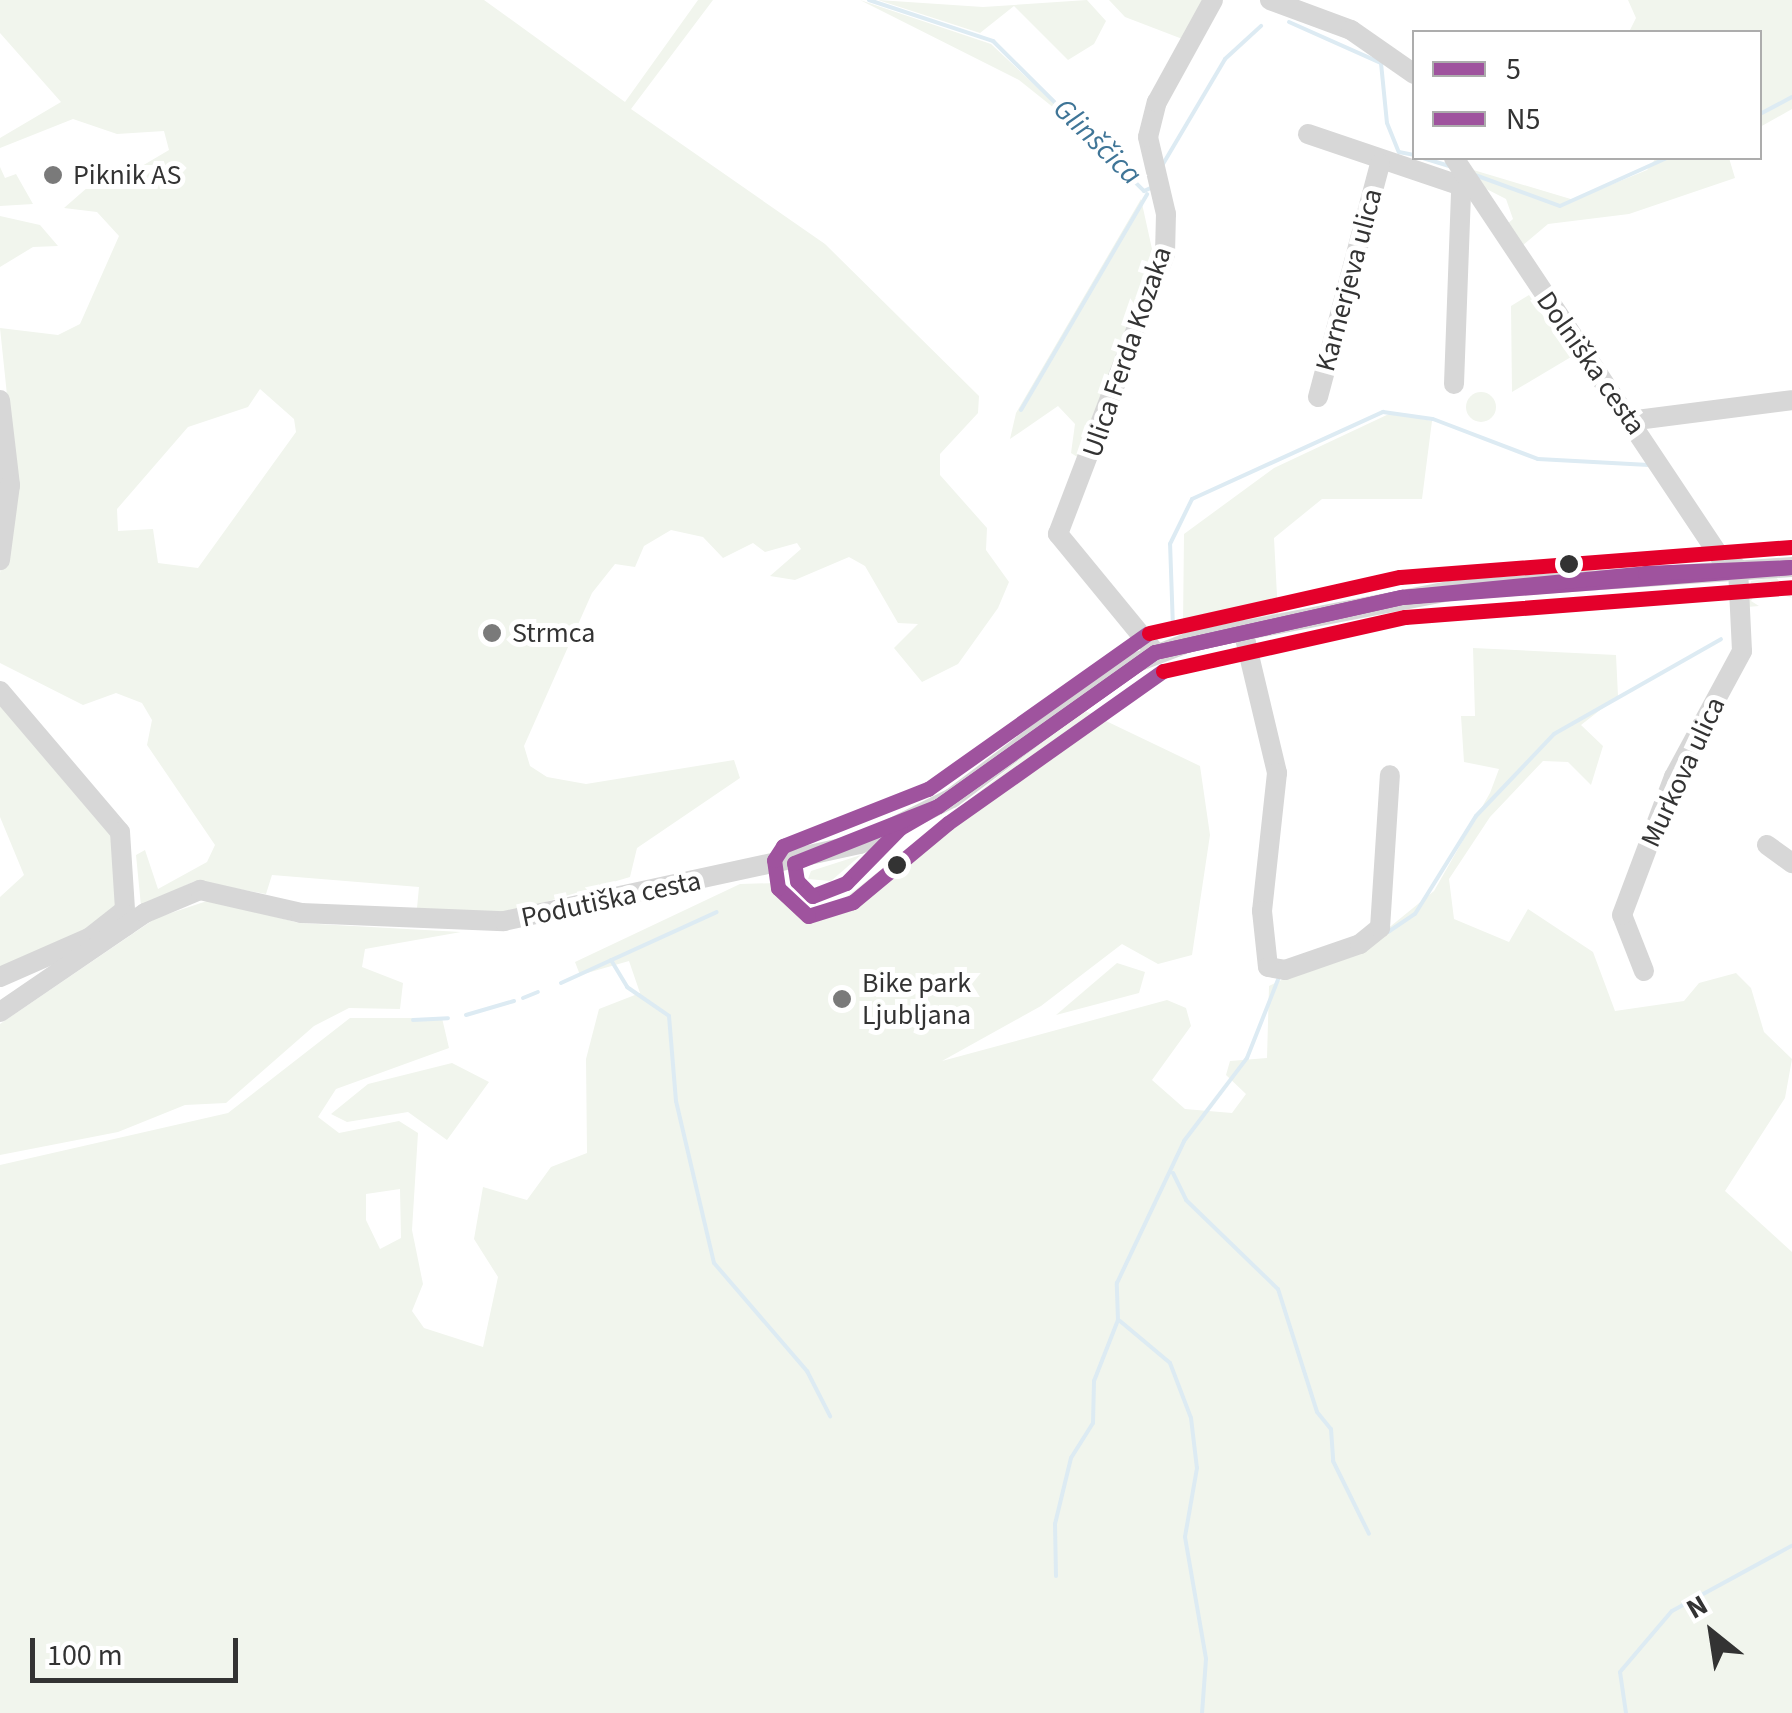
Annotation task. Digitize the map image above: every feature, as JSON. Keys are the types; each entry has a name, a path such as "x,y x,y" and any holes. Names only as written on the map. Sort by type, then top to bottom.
{"street":[{"name":"Ulica Ferda Kozaka","path":"1154,652 1058,534 1165,254 1161,192 1152,169 1157,102 1213,0"},
{"path":"1270,0 1351,30 1412,73"},
{"path":"1308,134 1380,164 1459,175 1454,384"},
{"name":"Karnerjeva ulica","path":"1318,396 1380,164"},
{"name":"Dolniška cesta","path":"1459,175 1732,569"},
{"path":"0,400 10,485 0,560"},
{"path":"1629,420 1792,400"},
{"name":"Podutiška cesta","path":"0,1012 124,919 184,896 218,890 301,913 504,921 650,884 818,857 952,798 1154,652 1420,594 1792,567"},
{"name":"Murkova ulica","path":"1644,971 1622,914 1674,777 1742,651 1732,569"},
{"path":"1243,630 1277,774 1262,911 1268,967 1285,970 1360,944 1380,928 1390,775"},
{"path":"0,691 120,832 129,876 124,919 0,977"},
{"path":"1766,845 1792,862"}],"shaded area":[{"path":"0,0 484,0 625,102 698,0 713,0 631,109 825,244 979,396 978,413 940,454 940,475 987,528 986,550 1009,582 998,608 958,664 922,682 894,648 918,624 898,623 865,566 849,557 795,580 770,576 801,549 797,543 765,552 753,543 723,558 703,537 671,530 644,546 635,567 615,564 592,593 524,746 530,766 547,777 586,784 734,760 740,778 637,848 630,877 505,914 417,908 419,887 272,875 266,894 195,881 141,906 136,855 145,850 158,889 207,862 215,845 147,745 152,720 142,703 116,693 83,705 0,663 0,573 17,491 0,328 58,335 80,324 119,236 97,212 64,208 104,173 120,179 169,150 164,131 117,134 73,119 0,148 0,138 61,102 0,33","holes":["260,389 294,419 296,432 198,568 158,563 153,529 118,531 117,509 188,427 248,407"]},
{"path":"860,0 991,44 1089,136 1019,80"},
{"path":"878,0 983,7 1087,0 1106,21 1094,44 1068,60 1014,6 980,33"},
{"path":"1109,0 1208,0 1185,40 1125,17"},
{"path":"1628,0 1792,0 1792,109 1762,126 1762,30 1630,30 1636,18"},
{"path":"1654,160 1730,160 1735,178 1629,214 1548,224 1522,246 1506,225 1513,219 1506,199 1467,179 1470,169 1574,200 1647,170"},
{"path":"0,167 5,178 16,174 33,204 0,206"},
{"path":"1141,199 1154,258 1082,460 1071,453 1075,424 1058,406 1010,439 1016,413"},
{"path":"0,216 40,225 58,246 33,247 0,267"},
{"path":"1529,295 1571,357 1512,392 1511,306"},
{"path":"1481,392 1492,396 1496,407 1492,418 1481,422 1470,418 1466,407 1470,396"},
{"path":"1391,413 1432,421 1422,499 1322,499 1274,538 1278,615 1196,633 1183,625 1184,534 1274,468"},
{"path":"1776,577 1792,598 1759,587 1751,601 1759,606 1747,607 1751,581"},
{"path":"1473,648 1616,655 1618,696 1581,725 1603,746 1591,785 1568,762 1543,761 1490,817 1449,879 1454,919 1509,942 1528,909 1593,952 1615,1011 1684,1001 1699,983 1736,973 1751,988 1764,1032 1792,1059 1785,1098 1725,1191 1792,1252 1792,1713 0,1713 0,1165 228,1113 350,1018 442,1018 449,1048 336,1089 318,1117 339,1133 399,1121 418,1133 412,1230 423,1284 412,1311 424,1328 483,1347 498,1277 474,1239 483,1187 527,1200 551,1167 587,1153 586,1059 599,1009 640,993 629,961 580,975 575,962 740,884 777,883 805,909 836,905 1083,710 1200,766 1210,835 1192,955 1158,964 1122,944 1041,1006 942,1061 1167,1000 1186,1008 1191,1026 1152,1080 1185,1109 1232,1113 1246,1094 1226,1075 1230,1061 1267,1058 1269,986 1386,930 1434,891 1490,793 1499,769 1464,762 1461,716 1475,716","holes":["400,1189 401,1238 380,1249 366,1220 366,1194"]},
{"path":"0,703 113,831 117,904 81,937 0,972 0,897 24,875 0,817"},
{"path":"861,855 831,881 808,879 811,871"},
{"path":"210,900 299,923 461,932 365,949 362,967 403,983 400,1009 349,1008 314,1026 226,1103 185,1105 118,1132 0,1155 0,1024 156,918"},
{"path":"1117,963 1145,972 1139,993 1056,1015"},
{"path":"452,1063 489,1082 447,1140 408,1112 347,1122 331,1114 368,1084"}],"waterway":[{"name":"Glinščica","path":"869,0 993,41 1144,191 1153,187"},
{"name":"Glinščica","path":"1289,22 1381,63 1387,123 1399,152 1412,155"},
{"name":"Glinščica","path":"1163,164 1225,59 1261,26"},
{"name":"Glinščica","path":"1762,113 1792,97"},
{"name":"Glinščica","path":"1429,160 1452,167"},
{"name":"Glinščica","path":"1475,175 1560,206 1663,160"},
{"path":"1021,410 1147,194"},
{"path":"1173,628 1170,544 1192,499 1383,412 1433,419 1538,459 1649,465"},
{"path":"1388,932 1415,914 1476,816 1554,734 1721,639"},
{"path":"561,983 717,912"},
{"path":"611,960 627,987 669,1016 676,1101 714,1263 807,1371 830,1416"},
{"path":"1056,1576 1055,1524 1071,1458 1093,1423 1094,1381 1118,1320 1117,1283 1184,1141 1247,1058 1279,977"},
{"path":"523,998 538,992"},
{"path":"466,1015 514,1001"},
{"path":"413,1020 448,1018"},
{"path":"1173,1173 1186,1200 1278,1289 1317,1412 1331,1429 1333,1461 1369,1534"},
{"path":"1120,1321 1170,1363 1191,1418 1197,1468 1185,1537 1206,1659 1202,1713"},
{"path":"1626,1713 1620,1672 1672,1611 1791,1546"}],"transit line":[{"path":"1149,633 1400,577 1791,547"},
{"name":"5","path":"1792,567 1402,597 1645,573 1792,567"},
{"path":"1163,671 1405,617 1792,587"},
{"name":"5","path":"1155,652 1402,597"},
{"name":"5","path":"1155,652 1402,597"},
{"name":"N5","path":"948,823 853,902 808,916 778,888 774,860 783,846 928,789 1147,634"},
{"name":"5","path":"938,806 1155,652"},
{"name":"5","path":"938,806 1155,652"},
{"name":"N5","path":"948,823 1163,671"},
{"name":"5","path":"938,806 900,828 846,883 812,896 797,881 794,863 938,806"}],"place":[{"name":"Piknik AS","path":"53,175"},
{"name":"Strmca","path":"492,633"},
{"name":"Bike park Ljubljana","path":"842,999"}]}
